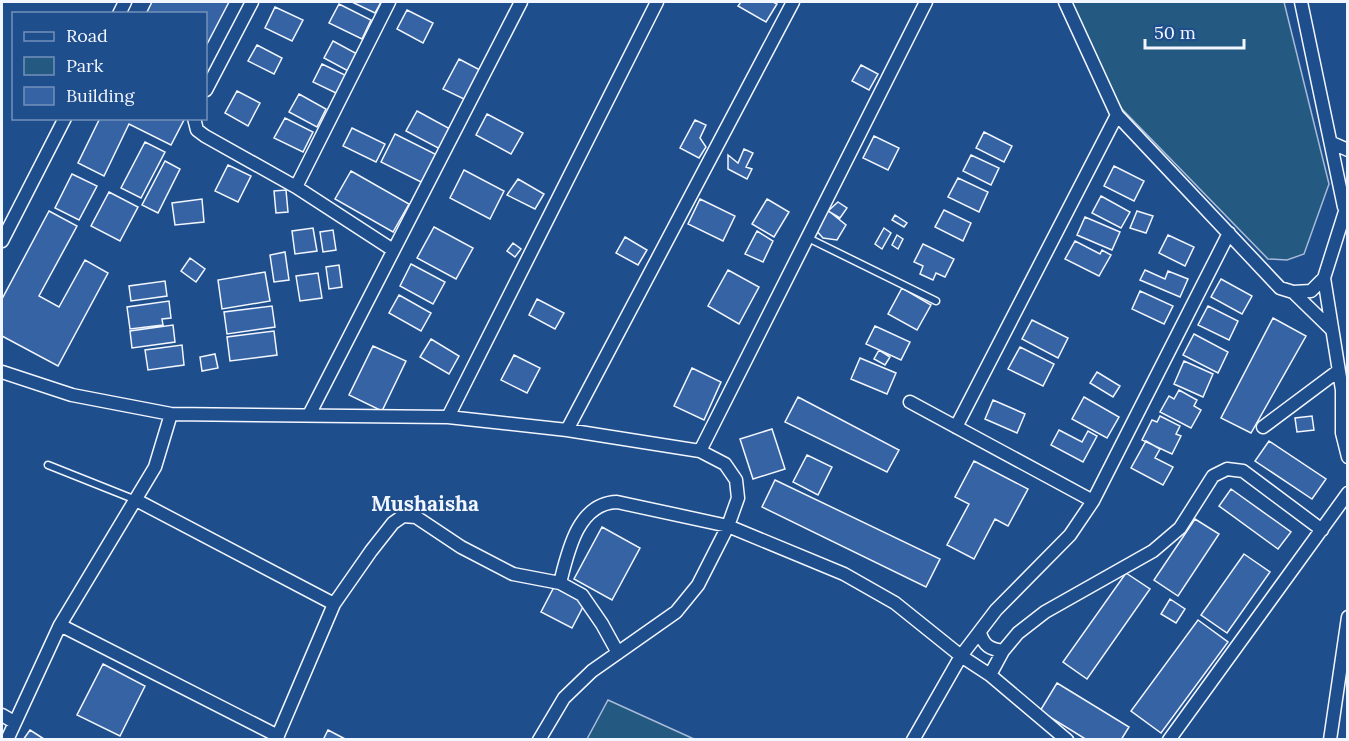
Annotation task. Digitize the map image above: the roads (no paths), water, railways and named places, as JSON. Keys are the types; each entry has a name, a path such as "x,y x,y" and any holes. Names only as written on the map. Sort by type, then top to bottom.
{"street":[{"path":"207,88 252,2"},
{"path":"296,187 389,2"},
{"path":"309,415 521,2"},
{"path":"448,417 657,2"},
{"path":"567,430 793,2"},
{"path":"700,451 926,2"},
{"path":"1065,2 1117,115 1280,288 1293,292 1311,291 1324,278"},
{"path":"1301,2 1346,205 1324,278 1330,329 1338,371 1345,392 1342,433 1347,457"},
{"path":"956,427 1117,115"},
{"path":"2,241 64,120"},
{"path":"194,120 197,130 204,136 296,187 393,250"},
{"path":"1332,142 1347,150"},
{"path":"913,740 961,656 996,610 1070,536 1093,501 1229,233"},
{"path":"1293,292 1330,329"},
{"path":"1263,427 1338,371"},
{"path":"2,372 72,395 171,414 448,417 567,430 700,451 725,464 736,480 738,498 728,526 698,585 676,612 592,671 564,698 539,740"},
{"path":"910,402 1093,501"},
{"path":"7,740 60,626 155,467 171,414"},
{"path":"990,675 1003,651 1018,633 1046,612 1153,550 1180,528 1213,476 1227,469 1243,471 1322,530"},
{"path":"1169,740 1347,493"},
{"path":"136,500 334,604"},
{"path":"560,583 567,557 585,517 599,504 617,502 728,526 843,574 895,603 961,656 990,675 1067,740"},
{"path":"60,626 277,738 334,604 393,523 409,515 487,562 513,574 560,583 585,598 618,653"},
{"path":"1330,740 1347,617"},
{"path":"980,633 982,643 991,649 1003,651"},
{"path":"2,715 14,722"}],"lane":[{"path":"807,237 936,301"},
{"path":"48,465 136,500"}],"district":[{"name":"Mushaisha","path":"425,503"}]}
